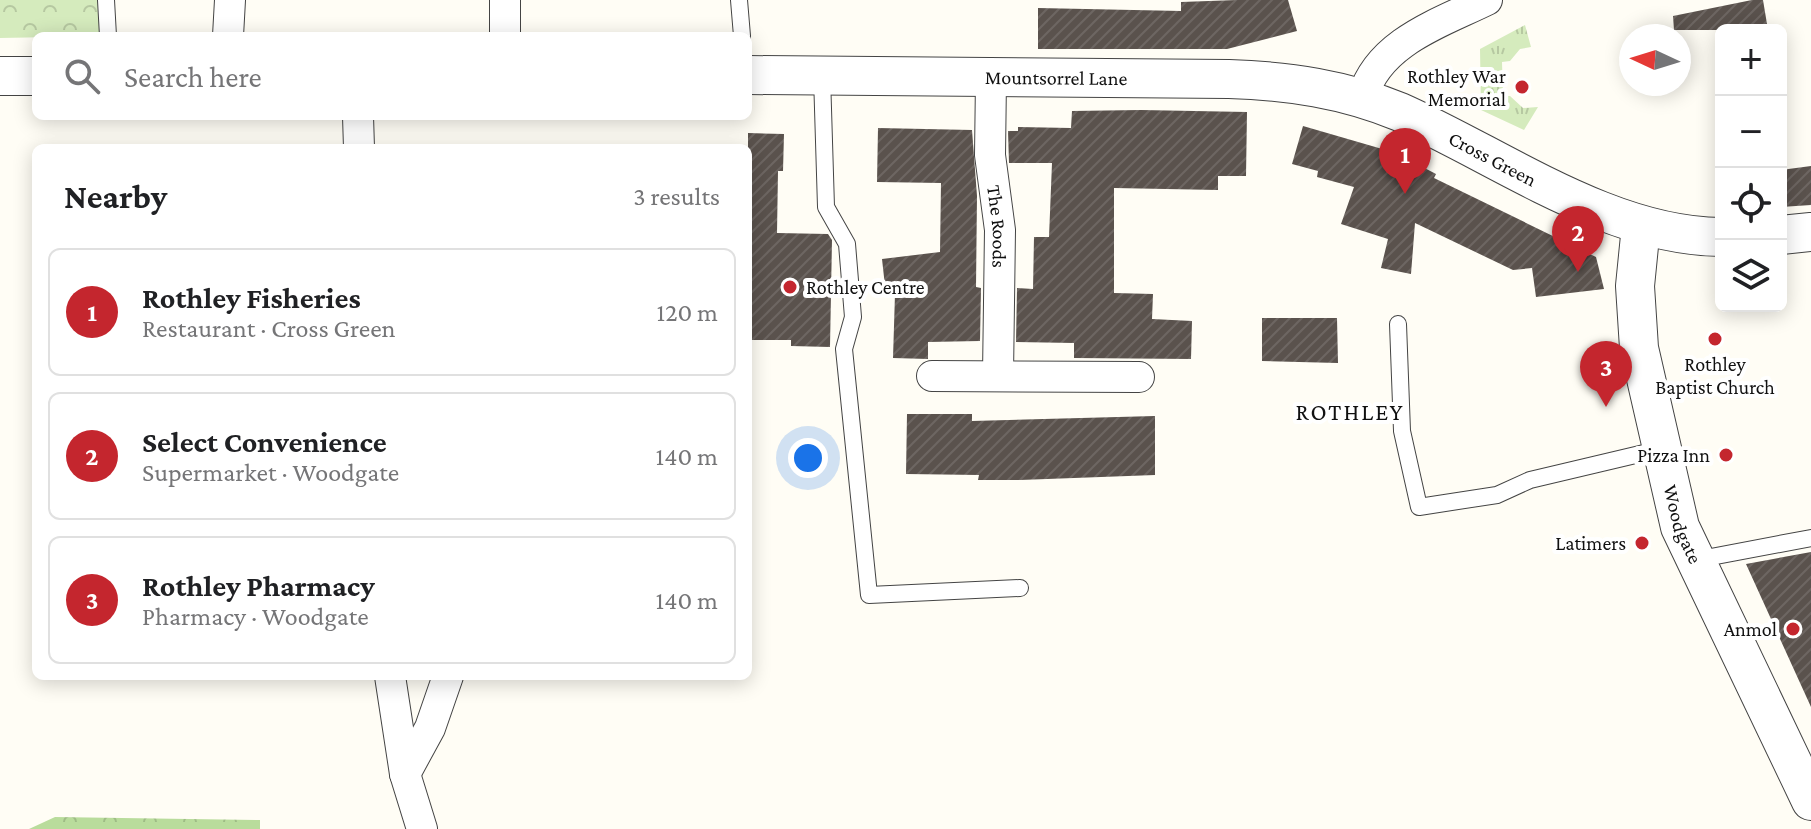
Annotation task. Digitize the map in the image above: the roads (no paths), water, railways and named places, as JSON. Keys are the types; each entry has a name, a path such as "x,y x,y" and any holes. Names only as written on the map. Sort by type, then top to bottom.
{"street":[{"path":"228,32 230,0"},
{"path":"505,0 505,32"},
{"path":"1363,96 1368,80 1387,54 1442,10 1487,0"},
{"name":"Mountsorrel Lane","path":"752,75 1270,80 1363,96"},
{"path":"0,76 32,76"},
{"name":"The Roods","path":"991,79 990,155 1000,230 998,375"},
{"name":"Cross Green","path":"1363,96 1444,131 1597,208 1641,226 1715,236"},
{"path":"358,120 359,144"},
{"name":"Woodgate","path":"1641,226 1636,275 1637,325 1646,388 1680,527 1811,801"},
{"path":"1787,234 1811,232"},
{"path":"932,376 1139,377"},
{"path":"391,680 405,774 422,829"},
{"path":"405,774 430,728 447,680"}],"lane":[{"path":"106,0 108,32"},
{"path":"739,0 742,32"},
{"path":"822,76 826,207 847,244 853,317 844,349 869,595 1020,588"},
{"path":"1398,324 1399,403 1408,466 1419,507 1497,495 1530,480 1661,449"},
{"path":"1694,560 1811,538"}],"place":[{"name":"Rothley War Memorial","path":"1522,87"},
{"name":"Rothley Fisheries","path":"1405,194"},
{"name":"Select Convenience","path":"1578,272"},
{"name":"Rothley Centre","path":"790,287"},
{"name":"Rothley Baptist Church","path":"1715,339"},
{"name":"Rothley Pharmacy","path":"1606,407"},
{"name":"Pizza Inn","path":"1726,455"},
{"name":"Latimers","path":"1642,543"},
{"name":"Anmol","path":"1793,629"}],"district":[{"name":"ROTHLEY","path":"1350,411"}]}
